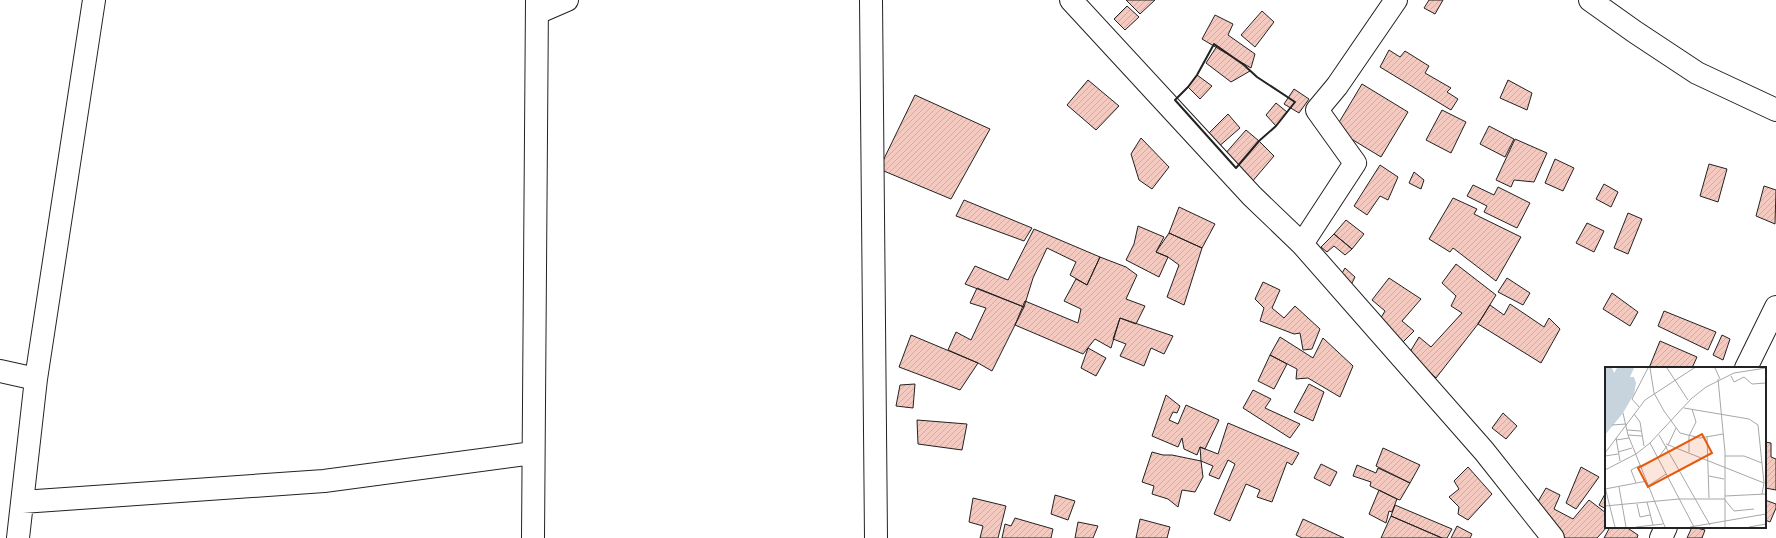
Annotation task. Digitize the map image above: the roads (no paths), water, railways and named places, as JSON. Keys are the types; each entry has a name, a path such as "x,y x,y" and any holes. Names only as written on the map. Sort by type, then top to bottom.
{"street":[{"path":"18,538 36,380 94,0"},
{"path":"533,538 537,7 567,0"},
{"path":"871,0 876,538"},
{"path":"1071,0 1252,196 1302,244 1484,451 1553,538"},
{"path":"1302,244 1355,163 1317,110 1337,86 1396,0"},
{"path":"1590,0 1697,73 1776,110"},
{"path":"1746,367 1776,307"},
{"path":"0,371 36,380"},
{"path":"22,502 324,481 533,453"},
{"path":"1661,538 1666,528"}]}
